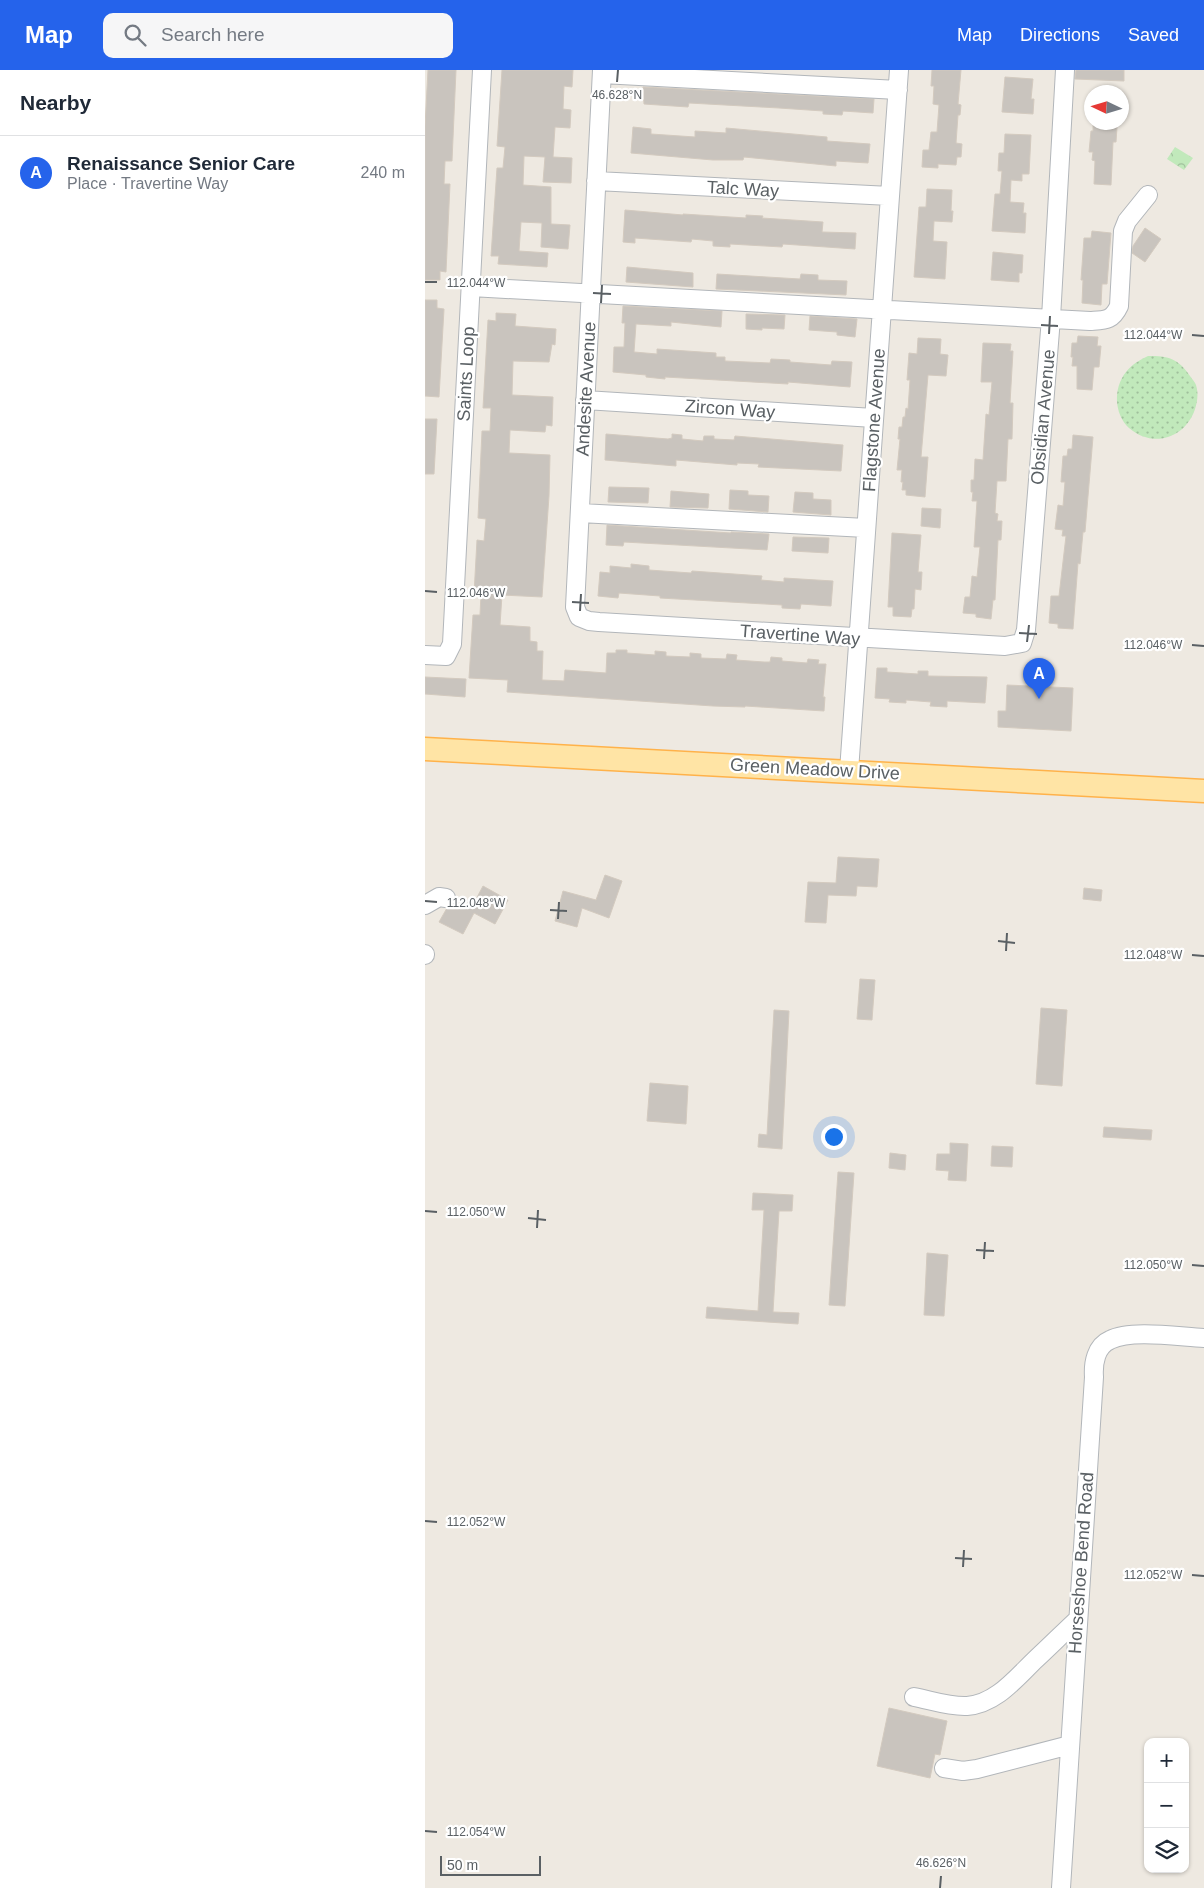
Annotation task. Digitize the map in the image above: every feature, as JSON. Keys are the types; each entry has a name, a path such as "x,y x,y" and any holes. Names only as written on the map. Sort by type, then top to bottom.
{"main road":[{"name":"Green Meadow Drive","path":"425,748 1204,791"}],"street":[{"name":"Saints Loop","path":"425,655 446,656 452,644 482,70"},
{"name":"Flagstone Avenue","path":"849,771 899,70"},
{"name":"Obsidian Avenue","path":"1022,643 1026,630 1051,318 1065,70"},
{"path":"602,72 898,90"},
{"name":"Andesite Avenue","path":"579,617 575,606 602,72"},
{"name":"Talc Way","path":"597,181 890,196"},
{"path":"471,287 1106,320 1115,314 1119,306 1123,231 1127,221 1148,195"},
{"name":"Zircon Way","path":"585,400 874,418"},
{"path":"580,512 866,528"},
{"name":"Travertine Way","path":"579,617 589,621 857,638 1005,646 1022,643"},
{"path":"425,905 439,897 446,898"},
{"name":"Horseshoe Bend Road","path":"1061,1888 1094,1377 1093,1366 1097,1352 1109,1340 1129,1334 1204,1338"},
{"path":"913,1696 967,1706 982,1702 998,1694 1013,1683 1077,1619"},
{"path":"944,1768 963,1771 1070,1745"}],"green space":[{"path":"1175,147 1193,158 1184,170 1167,159"},
{"path":"1148,356 1172,359 1177,362 1186,370 1197,388 1196,406 1189,421 1182,429 1166,438 1147,438 1138,434 1124,422 1118,408 1117,393 1122,378 1131,367"}],"building":[{"path":"428,70 456,70 452,161 445,161 444,184 450,184 446,272 440,271 440,280 425,280 425,126"},
{"path":"502,70 573,70 572,87 564,86 563,109 571,110 570,128 555,127 553,157 572,158 571,183 543,182 545,157 524,156 523,185 551,187 551,224 570,225 568,249 541,247 542,223 521,222 519,251 548,253 547,267 498,264 499,256 491,256 497,168 503,168 505,147 497,146"},
{"path":"932,70 961,70 958,104 961,105 960,115 958,115 956,143 962,144 961,157 957,157 956,165 938,164 938,168 922,167 923,150 929,150 931,132 937,132 939,105 933,104 934,86 931,86"},
{"path":"1076,70 1124,70 1124,81 1075,79"},
{"path":"1005,77 1033,79 1031,99 1034,99 1033,114 1002,112"},
{"path":"643,87 874,99 873,113 843,111 842,115 823,114 823,111 689,103 688,107 644,104"},
{"path":"633,127 651,129 651,134 695,137 695,131 726,133 726,128 827,137 827,141 870,144 868,163 836,161 836,166 744,157 743,160 713,160 631,153"},
{"path":"1117,130 1116,142 1113,142 1111,185 1094,184 1095,161 1092,160 1093,152 1089,152 1091,131"},
{"path":"1005,134 1031,135 1029,174 1022,174 1022,181 1011,180 1010,202 1024,203 1023,213 1026,213 1025,233 992,231 995,194 1000,194 1002,171 998,171 999,153 1004,153"},
{"path":"927,189 952,190 952,222 934,221 933,241 947,242 945,279 914,277 919,207 926,207"},
{"path":"625,210 746,218 746,215 763,216 762,218 823,222 822,232 856,233 855,249 783,244 782,247 730,244 730,247 713,246 713,241 692,239 691,242 635,238 635,243 623,242"},
{"path":"1145,228 1161,239 1145,262 1132,253 1133,246"},
{"path":"1092,231 1111,233 1107,284 1102,284 1101,305 1082,303 1083,280 1081,280 1084,238 1091,238"},
{"path":"993,252 1023,255 1022,273 1019,273 1019,282 991,280"},
{"path":"627,267 693,273 693,287 626,282"},
{"path":"717,274 800,279 801,274 818,275 818,280 847,281 846,295 716,289"},
{"path":"425,300 437,300 437,308 444,309 439,397 425,396"},
{"path":"623,306 722,311 721,327 671,322 671,326 636,324 634,352 657,354 657,349 716,353 716,357 725,357 725,361 770,363 771,359 831,365 832,361 852,362 850,387 788,382 788,384 665,377 665,379 613,372 614,347 624,347 625,323 622,323"},
{"path":"496,313 516,314 515,326 556,329 555,345 552,344 549,362 513,361 512,395 553,397 552,426 546,425 545,432 510,430 509,453 550,455 549,496 542,597 502,595 500,625 530,627 530,641 537,642 537,651 543,651 542,680 564,681 565,670 606,673 607,653 616,653 616,650 627,650 627,653 655,655 655,651 666,652 666,656 690,657 690,653 701,654 701,658 726,659 727,654 737,655 736,660 764,662 770,662 771,657 782,658 782,661 807,663 808,659 819,660 818,664 826,664 823,697 825,697 824,711 713,706 507,692 508,680 469,678 473,615 480,615 481,594 474,594 477,540 484,541 486,519 478,518 482,431 490,431 491,408 483,408 488,320 496,321"},
{"path":"746,314 785,315 784,329 746,329"},
{"path":"810,316 857,319 855,337 837,335 837,332 809,330"},
{"path":"1078,336 1098,337 1097,346 1101,346 1099,367 1094,367 1092,390 1077,389 1077,366 1072,366 1073,357 1071,357 1072,343 1077,343"},
{"path":"918,338 941,339 940,354 948,355 946,376 928,375 921,457 928,457 925,497 906,495 906,490 902,490 902,470 897,470 900,439 898,439 899,427 902,427 906,408 908,409 910,380 907,380 909,353 917,354"},
{"path":"983,343 1011,344 1010,351 1013,351 1010,403 1013,403 1012,439 1008,439 1006,481 997,481 995,513 998,514 997,521 1002,521 1001,540 998,540 995,600 993,600 991,619 976,617 976,614 963,613 965,597 970,597 972,576 977,577 980,547 974,547 977,501 972,501 971,480 974,480 975,459 983,460 986,414 989,415 992,382 981,382"},
{"path":"425,419 437,419 434,474 425,474"},
{"path":"606,434 668,439 672,438 672,434 682,435 682,439 703,441 704,436 714,436 714,439 734,440 735,436 843,445 841,471 758,467 759,464 737,463 737,465 676,460 676,466 605,460"},
{"path":"1073,435 1093,437 1085,532 1083,532 1080,564 1078,563 1073,629 1058,628 1058,624 1049,623 1051,596 1059,596 1066,536 1062,536 1063,530 1055,529 1058,505 1063,506 1065,482 1061,482 1063,456 1067,456 1068,449 1072,449"},
{"path":"609,487 649,488 648,503 608,502"},
{"path":"730,490 748,491 748,495 769,496 768,512 729,509"},
{"path":"671,491 709,494 708,508 670,507"},
{"path":"795,492 813,493 813,499 831,500 831,515 793,512"},
{"path":"922,508 941,509 940,528 921,526"},
{"path":"607,525 769,534 767,550 624,542 623,546 606,545"},
{"path":"892,533 921,535 918,572 922,572 921,590 915,589 914,609 912,609 911,617 893,616 893,607 888,607"},
{"path":"793,537 829,538 828,553 792,551"},
{"path":"631,564 649,566 649,570 762,576 761,580 784,582 784,578 833,581 831,606 801,604 800,609 782,608 782,605 660,598 660,596 619,593 618,598 598,596 600,572 610,573 610,566 631,568"},
{"path":"877,668 887,668 887,672 918,674 918,671 928,671 928,676 987,677 985,703 947,701 947,707 930,706 931,702 906,700 906,703 889,702 890,699 875,698"},
{"path":"425,677 466,679 465,697 425,694"},
{"path":"1007,685 1073,688 1071,731 998,727 998,711 1006,711"},
{"path":"838,857 879,859 877,887 857,886 856,896 828,895 826,923 805,922 808,882 836,883"},
{"path":"605,875 622,881 609,918 582,908 577,927 555,921 563,891 596,900"},
{"path":"483,886 508,900 495,924 474,913 463,934 439,922 447,908 454,905 456,901 466,906 468,902 473,905"},
{"path":"1084,888 1102,890 1101,901 1083,899"},
{"path":"860,979 875,980 872,1020 857,1019"},
{"path":"1041,1008 1067,1010 1062,1086 1036,1084"},
{"path":"774,1010 789,1011 782,1149 758,1147 759,1134 767,1135"},
{"path":"650,1083 688,1086 686,1124 647,1121"},
{"path":"1104,1127 1152,1130 1151,1140 1103,1137"},
{"path":"950,1143 968,1144 966,1181 948,1180 949,1171 936,1170 937,1154 950,1154"},
{"path":"992,1146 1013,1147 1012,1167 991,1166"},
{"path":"890,1153 906,1155 905,1170 889,1168"},
{"path":"838,1172 854,1173 845,1306 829,1305"},
{"path":"753,1193 793,1195 792,1211 779,1211 773,1312 799,1313 798,1324 706,1318 707,1307 758,1311 764,1210 752,1210"},
{"path":"927,1253 948,1255 944,1316 924,1315"},
{"path":"889,1708 947,1721 940,1755 935,1754 930,1778 877,1766"}],"place":[{"name":"Renaissance Senior Care","path":"1039,699"}]}
